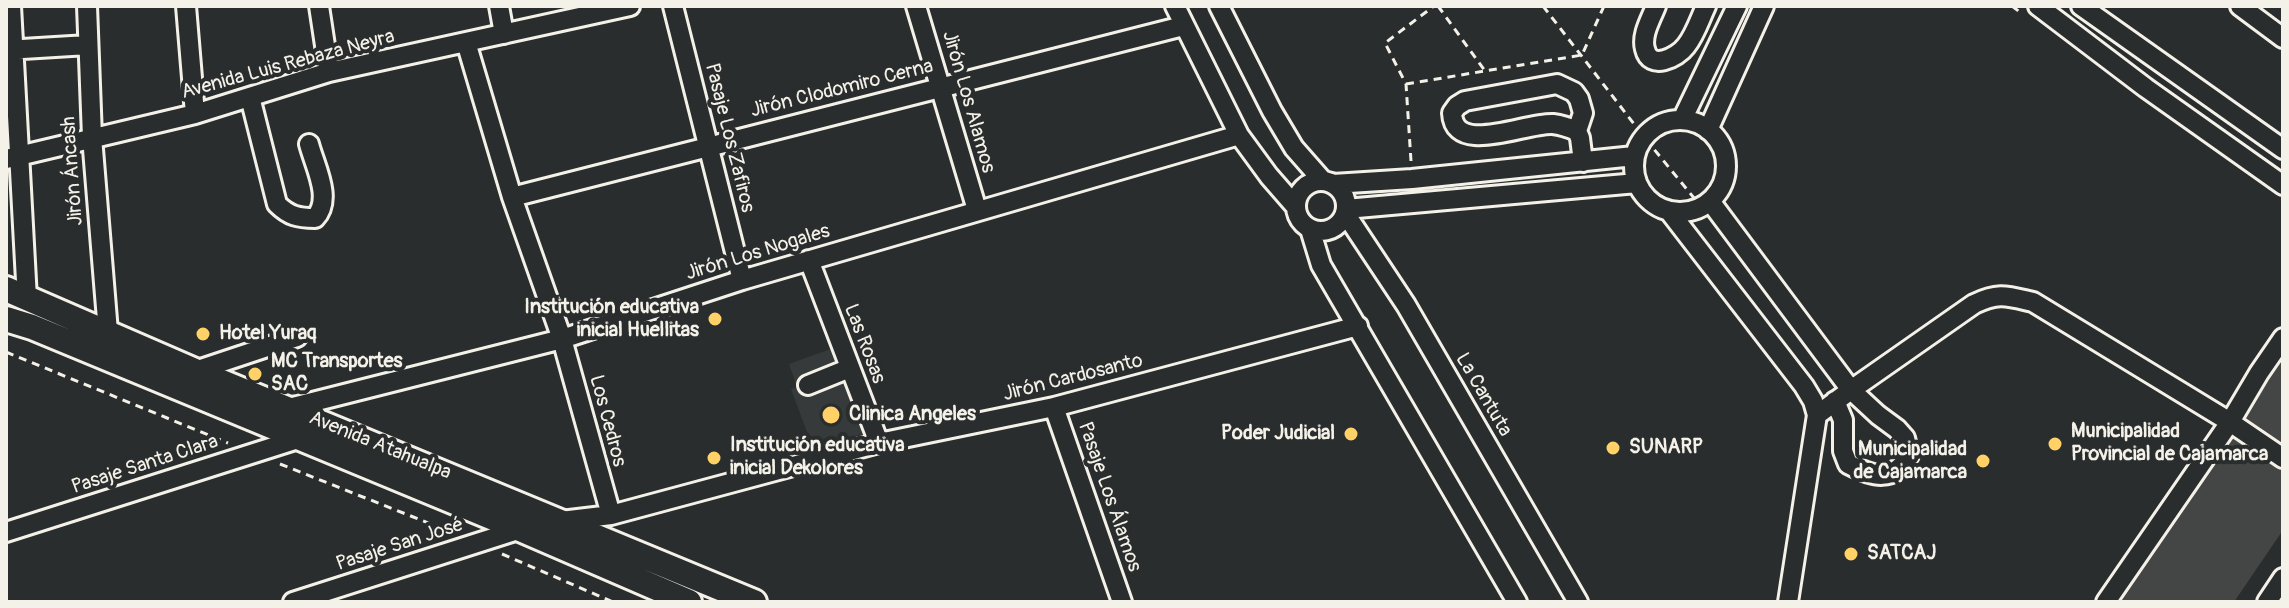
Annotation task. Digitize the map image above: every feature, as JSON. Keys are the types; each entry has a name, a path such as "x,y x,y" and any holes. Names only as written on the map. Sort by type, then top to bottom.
{"main road":[{"name":"Avenida Atahualpa","path":"17,294 195,371 754,602"},
{"name":"Avenida Atahualpa","path":"6,319 32,327 520,529 689,602"}],"street":[{"path":"11,6 17,294"},
{"name":"Jirón Áncash","path":"87,6 92,137 108,332"},
{"path":"186,6 195,114"},
{"path":"319,6 329,72"},
{"path":"499,6 504,34"},
{"name":"Avenida Luis Rebaza Neyra","path":"13,158 195,114 329,72 630,6"},
{"name":"Pasaje Los Zafiros","path":"673,6 742,280"},
{"name":"Jirón Los Alamos","path":"916,6 977,210"},
{"path":"1175,6 1239,135 1310,229 1321,265 1517,602"},
{"name":"La Cantuta","path":"1219,6 1294,148 1342,193 1345,211 1406,305 1578,602"},
{"path":"1656,6 1645,32 1645,51 1659,61 1668,60 1688,45 1706,6"},
{"path":"1682,120 1737,6"},
{"path":"1708,130 1764,6"},
{"path":"2038,6 2146,88 2283,185"},
{"path":"2081,6 2283,149"},
{"path":"2240,6 2283,38"},
{"name":"Jirón Clodomiro Cerna","path":"512,197 1183,26"},
{"name":"Los Cedros","path":"466,42 512,197 562,339 611,515"},
{"path":"10,50 88,45"},
{"path":"1577,131 1552,124 1478,136 1465,135 1456,128 1452,113 1465,101 1557,84 1566,87 1579,99 1583,113 1577,131 1583,162"},
{"path":"250,97 277,204 287,214 298,218 315,218 322,210 324,195 309,144"},
{"path":"1669,211 1691,211 1710,201 1723,183 1726,162 1720,144 1708,130 1682,120 1651,129 1638,146 1634,156 1637,183 1650,201 1669,211 1804,386 1817,415 1788,602"},
{"name":"Jirón Los Nogales","path":"289,408 562,339 742,280 1239,135"},
{"path":"1296,207 1301,191 1315,182 1412,179 1634,156"},
{"path":"1310,229 1327,231 1341,221 1345,211 1637,183"},
{"path":"1710,201 1851,390 1905,438 1909,455 1900,469 1883,475 1865,473 1848,464 1843,451 1843,420 1835,401"},
{"name":"Las Rosas","path":"809,260 879,443"},
{"path":"1817,415 1974,304 1991,296 2009,296 2033,302 2230,422 2283,458"},
{"name":"Jirón Cardosanto","path":"563,521 611,515 879,443 1054,407 1358,326"},
{"path":"195,371 297,337"},
{"path":"2106,602 2230,422 2283,338"},
{"path":"808,385 850,368"},
{"name":"Pasaje Los Álamos","path":"1054,407 1122,602"},
{"name":"Pasaje Santa Clara","path":"6,532 298,439"},
{"name":"Pasaje San José","path":"293,602 520,529 563,521"},
{"path":"2267,602 2283,578"}],"path":[{"path":"1412,179 1406,84 1385,43 1436,6 1485,71"},
{"path":"1406,84 1582,55 1604,6"},
{"path":"6,352 477,543 613,602"}],"shaded area":[{"path":"2283,328 2283,449 2223,409"},
{"name":"Clinica Angeles","path":"836,347 867,432 814,451 791,389 797,387 789,364"},
{"path":"2217,431 2229,435 2283,471 2283,530 2234,602 2097,602 2207,436"}],"place":[{"name":"Institución educativa inicial Huellitas","path":"715,319"},
{"name":"Hotel Yuraq","path":"203,334"},
{"name":"MC Transportes SAC","path":"255,374"},
{"name":"Clinica Angeles","path":"831,415"},
{"name":"Poder Judicial","path":"1351,434"},
{"name":"Municipalidad Provincial de Cajamarca","path":"2055,444"},
{"name":"SUNARP","path":"1613,448"},
{"name":"Institución educativa inicial Dekolores","path":"714,458"},
{"name":"Municipalidad de Cajamarca","path":"1983,461"},
{"name":"SATCAJ","path":"1851,554"}]}
